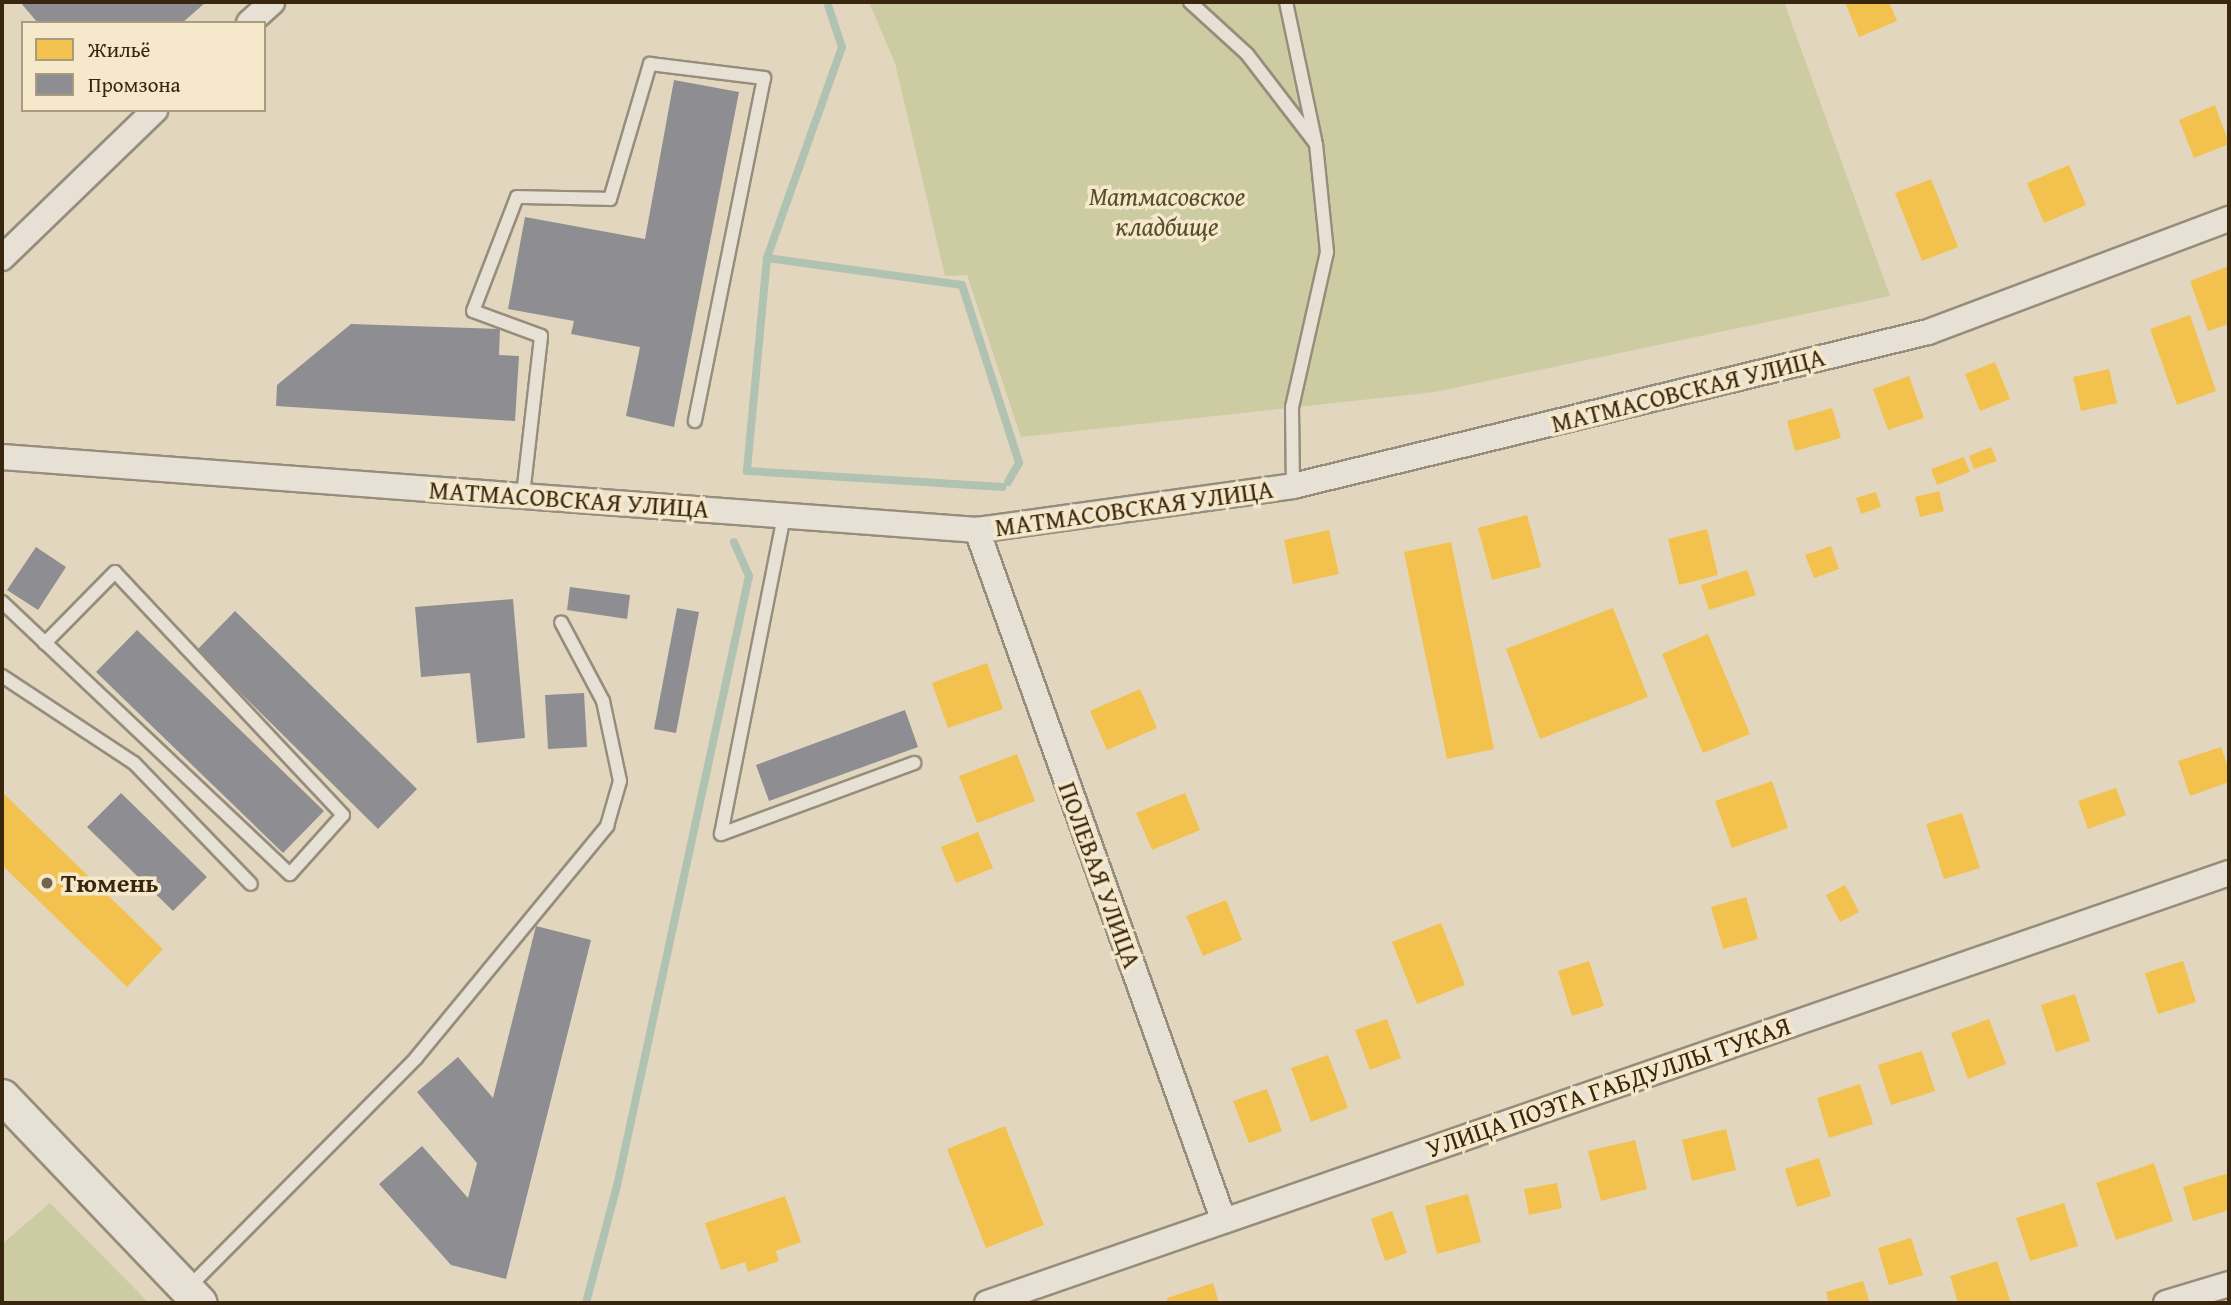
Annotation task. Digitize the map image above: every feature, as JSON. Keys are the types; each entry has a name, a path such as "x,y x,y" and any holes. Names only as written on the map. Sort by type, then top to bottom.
{"main road":[{"path":"2,1096 193,1296"}],"street":[{"path":"251,21 272,2"},
{"path":"2,258 153,112"},
{"name":"МАТМАСОВСКАЯ УЛИЦА","path":"2,457 976,530 1293,486 1928,332 2229,219"},
{"name":"ПОЛЕВАЯ УЛИЦА","path":"976,530 1223,1219"},
{"name":"УЛИЦА ПОЭТА ГАБДУЛЛЫ ТУКАЯ","path":"987,1303 1223,1219 2229,873"},
{"path":"2166,1303 2229,1284"}],"lane":[{"path":"1190,2 1247,54 1316,144"},
{"path":"1286,2 1316,144 1326,252 1292,407 1293,486"},
{"path":"523,495 541,336 472,311 517,197 610,199 650,64 764,78 695,421"},
{"path":"783,516 721,834 914,763"},
{"path":"2,602 45,643 290,874 343,815 115,572 45,643"},
{"path":"193,1296 416,1058 607,826 621,781 603,701 561,622"},
{"path":"2,676 134,763 251,884"}],"green space":[{"name":"Матмасовское кладбище","path":"869,2 1784,2 1890,296 1435,392 1021,437 967,275 945,276 895,63"},
{"path":"50,1203 149,1303 2,1303 2,1244"}],"building: Жильё":[{"path":"1845,2 1889,2 1897,21 1859,37"},
{"path":"2215,105 2229,144 2194,158 2179,120"},
{"path":"2069,165 2086,205 2044,223 2027,183"},
{"path":"1931,179 1958,247 1922,261 1895,193"},
{"path":"2229,266 2229,324 2208,331 2190,281"},
{"path":"2190,315 2216,391 2177,405 2150,329"},
{"path":"1995,362 2010,399 1980,411 1965,374"},
{"path":"2109,369 2117,403 2081,411 2073,377"},
{"path":"1909,376 1924,418 1888,430 1873,389"},
{"path":"1832,408 1841,438 1795,451 1787,421"},
{"path":"1991,447 1997,461 1974,469 1969,456"},
{"path":"1964,457 1970,472 1937,485 1931,469"},
{"path":"1939,491 1944,511 1920,517 1915,497"},
{"path":"1876,492 1881,507 1861,514 1856,498"},
{"path":"1527,515 1541,567 1492,580 1478,528"},
{"path":"1707,529 1718,575 1679,585 1668,539"},
{"path":"1329,530 1339,574 1293,584 1284,540"},
{"path":"1451,542 1494,749 1447,759 1404,552"},
{"path":"1831,546 1839,569 1814,578 1805,555"},
{"path":"1747,570 1756,595 1709,610 1701,585"},
{"path":"1613,608 1648,697 1540,739 1506,649"},
{"path":"1708,634 1750,734 1703,753 1662,654"},
{"path":"987,663 1003,709 948,728 932,683"},
{"path":"1140,689 1157,728 1107,750 1090,711"},
{"path":"2221,747 2229,770 2229,782 2190,796 2178,761"},
{"path":"1017,754 1035,801 977,823 959,776"},
{"path":"1772,781 1788,828 1732,848 1715,801"},
{"path":"2116,788 2126,815 2088,829 2078,801"},
{"path":"2,792 163,949 127,987 2,865"},
{"path":"1185,793 1200,830 1152,850 1136,813"},
{"path":"1962,813 1980,868 1944,879 1926,824"},
{"path":"978,832 993,868 956,883 941,847"},
{"path":"1845,885 1859,912 1840,922 1826,895"},
{"path":"1746,897 1758,939 1723,949 1711,907"},
{"path":"1226,900 1242,940 1203,956 1186,916"},
{"path":"1441,923 1465,985 1417,1004 1392,942"},
{"path":"1589,961 1604,1006 1572,1016 1558,971"},
{"path":"2183,961 2196,1002 2158,1014 2145,973"},
{"path":"2075,994 2090,1041 2056,1052 2041,1005"},
{"path":"1387,1019 1401,1058 1370,1070 1355,1030"},
{"path":"1989,1019 2006,1064 1968,1079 1951,1033"},
{"path":"1922,1051 1935,1091 1891,1105 1878,1065"},
{"path":"1328,1055 1348,1108 1311,1122 1291,1068"},
{"path":"1860,1084 1873,1124 1829,1138 1817,1098"},
{"path":"1267,1089 1282,1131 1249,1143 1233,1101"},
{"path":"1005,1126 1044,1225 986,1248 947,1149"},
{"path":"1726,1129 1736,1170 1692,1181 1682,1140"},
{"path":"1635,1140 1647,1189 1601,1201 1588,1151"},
{"path":"1819,1158 1831,1196 1797,1207 1785,1169"},
{"path":"2154,1163 2173,1221 2116,1240 2096,1183"},
{"path":"2229,1173 2229,1210 2193,1221 2183,1187"},
{"path":"1557,1183 1562,1208 1529,1215 1524,1189"},
{"path":"1468,1194 1481,1242 1437,1254 1425,1206"},
{"path":"785,1196 801,1242 776,1251 779,1261 748,1272 745,1262 721,1270 705,1223"},
{"path":"2064,1203 2078,1246 2030,1261 2016,1218"},
{"path":"1392,1211 1407,1253 1385,1261 1371,1219"},
{"path":"1911,1238 1923,1275 1889,1285 1878,1248"},
{"path":"1997,1261 2011,1303 1958,1303 1950,1276"},
{"path":"1863,1281 1870,1303 1829,1303 1826,1292"},
{"path":"1213,1283 1219,1303 1168,1303 1167,1298"}],"building: Промзона":[{"path":"20,2 206,2 184,21 36,21"},
{"path":"674,80 739,92 674,427 626,416 640,347 571,334 574,321 508,309 525,217 645,239"},
{"path":"351,324 500,329 499,355 519,356 515,421 276,406 277,385"},
{"path":"36,547 66,567 38,610 7,590"},
{"path":"570,587 630,595 627,619 567,610"},
{"path":"513,599 525,738 477,743 470,673 421,677 415,607"},
{"path":"677,608 699,612 676,733 654,729"},
{"path":"235,611 417,789 378,829 197,650"},
{"path":"137,630 324,811 283,853 96,672"},
{"path":"584,693 587,747 548,749 545,695"},
{"path":"905,710 918,747 769,801 756,765"},
{"path":"121,793 207,877 173,911 87,827"},
{"path":"536,926 591,940 506,1279 451,1265 379,1184 422,1146 468,1198 477,1163 417,1092 458,1057 493,1098"}],"waterway":[{"path":"827,2 842,47 767,258 747,471 1002,487"},
{"path":"767,258 962,285 1019,463 1008,482"},
{"path":"586,1303 617,1186 749,576 734,542"}],"place":[{"name":"Тюмень","path":"47,883"}]}
